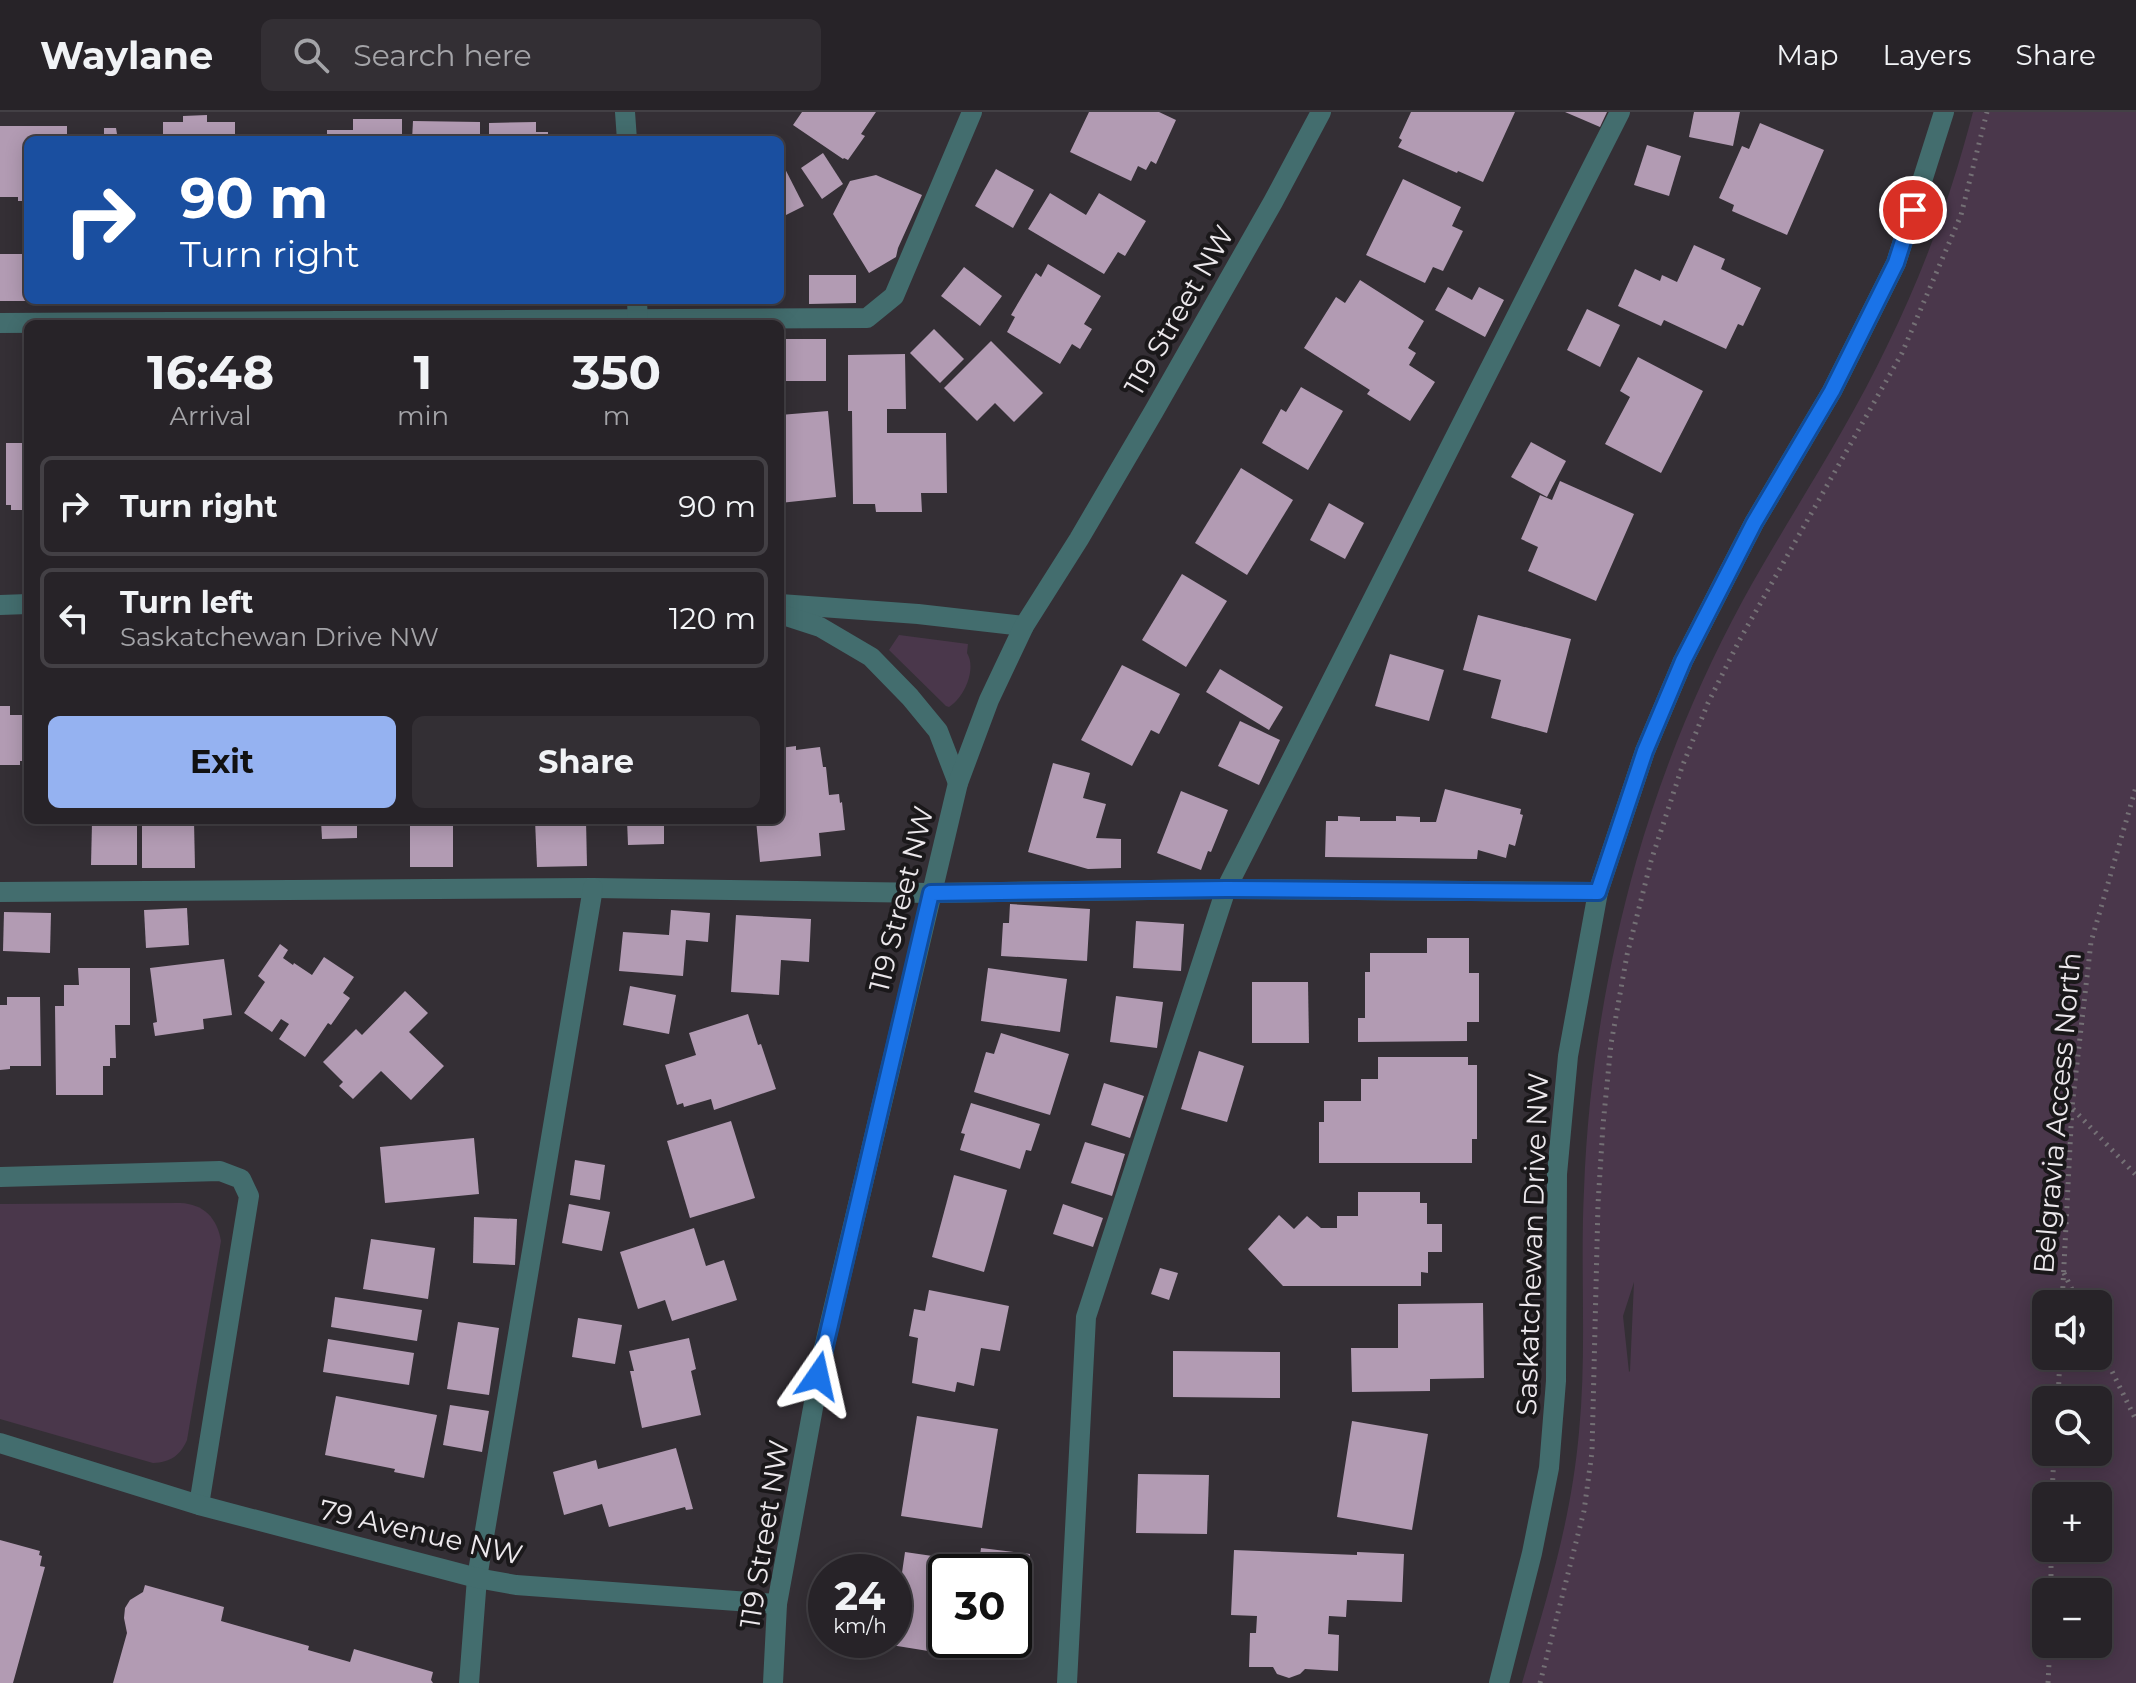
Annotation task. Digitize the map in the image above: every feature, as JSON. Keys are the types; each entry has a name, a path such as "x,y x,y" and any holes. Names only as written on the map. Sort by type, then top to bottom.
{"street":[{"path":"625,112 627,136"},
{"path":"239,320 638,315 867,318 894,296 972,112"},
{"name":"119 Street NW","path":"773,1683 777,1604 824,1348 958,783 989,700 1024,626 1146,424 1321,112"},
{"path":"1067,1683 1086,1317 1226,889 1620,112"},
{"name":"Saskatchewan Drive NW","path":"1499,1683 1532,1553 1549,1468 1556,1381 1557,1174 1568,1056 1598,892 1645,751 1683,661 1754,523 1832,391 1896,263 1944,112"},
{"path":"0,323 24,323"},
{"path":"0,605 24,604"},
{"path":"784,604 918,614 1024,626"},
{"path":"784,615 820,627 871,657 938,731 958,783"},
{"path":"0,892 593,888 931,893 1226,889 1598,892"},
{"path":"469,1683 477,1578 593,888"},
{"path":"0,1177 220,1171 241,1179 249,1196 199,1505"},
{"name":"79 Avenue NW","path":"0,1443 199,1505 477,1578 516,1585 777,1604"}],"path":[{"path":"1540,1683 1584,1511 1592,1452 1598,1204 1611,1044 1627,955 1651,861 1682,767 1708,703 1739,641 1902,353 1961,215 1987,112"},
{"name":"Belgravia Access North","path":"2062,1290 2072,1107 2091,942 2136,787"},
{"path":"2072,1107 2136,1175"},
{"path":"2063,1272 2072,1290"},
{"path":"2111,1370 2136,1420"},
{"path":"2048,1683 2049,1658"}],"shaded area":[{"path":"1973,112 2136,112 2136,1683 1522,1683 1557,1559 1575,1465 1583,1371 1586,1148 1594,1066 1607,984 1636,862 1669,761 1711,663 1743,600 1853,411 1887,346 1925,260","holes":["1634,1282 1630,1371 1629,1372 1623,1316"]},
{"path":"899,635 968,644 970,675 960,697 949,707 889,650"},
{"path":"180,1203 196,1206 208,1214 221,1241 187,1440 178,1454 169,1460 153,1463 0,1419 0,1204"}],"building":[{"path":"802,112 876,112 861,134 865,136 848,160 793,125"},
{"path":"1089,112 1159,112 1176,120 1156,164 1151,161 1146,170 1138,166 1131,181 1070,152"},
{"path":"1411,112 1515,112 1483,182 1398,147"},
{"path":"1565,112 1607,112 1600,127"},
{"path":"1694,112 1740,112 1733,146 1689,137"},
{"path":"207,115 207,122 235,122 235,136 163,136 163,122 183,122 183,116"},
{"path":"353,119 402,119 402,136 327,136 327,130 353,130"},
{"path":"413,121 480,122 480,136 412,136"},
{"path":"536,122 536,132 548,132 548,136 489,136 489,123"},
{"path":"1760,123 1824,150 1787,235 1732,211 1734,205 1719,198 1742,146 1749,149"},
{"path":"0,126 67,126 67,136 24,136 24,201 18,201 18,197 0,197"},
{"path":"104,128 116,128 117,134 145,136 85,136 104,134"},
{"path":"1647,145 1681,156 1669,196 1634,185"},
{"path":"823,153 843,184 822,199 801,168"},
{"path":"784,167 804,206 784,216"},
{"path":"996,169 1034,190 1013,228 975,206"},
{"path":"876,175 922,195 896,257 869,273 833,214 850,181"},
{"path":"1403,179 1461,207 1452,226 1463,231 1443,271 1433,267 1425,283 1366,255"},
{"path":"1050,193 1086,215 1099,193 1146,221 1125,256 1118,252 1104,274 1028,229"},
{"path":"1694,245 1725,259 1721,269 1761,288 1743,326 1738,324 1726,349 1664,320 1661,326 1618,306 1635,269 1660,281 1662,275 1677,282"},
{"path":"0,254 24,254 24,301 0,301"},
{"path":"1048,264 1101,296 1084,324 1092,329 1080,349 1072,344 1060,364 1007,332 1015,317 1011,315 1036,273 1041,277"},
{"path":"964,267 1002,296 980,326 941,296"},
{"path":"809,275 856,275 856,303 809,304"},
{"path":"1360,280 1424,321 1408,348 1416,353 1409,365 1435,382 1410,421 1367,394 1370,390 1304,348 1336,297 1345,303"},
{"path":"1448,287 1472,300 1479,287 1504,300 1485,337 1435,310"},
{"path":"1587,309 1620,325 1600,367 1567,350"},
{"path":"934,329 964,359 940,383 910,353"},
{"path":"785,339 826,339 826,381 785,381"},
{"path":"991,341 1043,393 1014,422 995,403 977,421 944,388"},
{"path":"905,354 906,409 887,409 887,433 946,433 947,493 921,493 922,512 876,512 875,504 853,504 848,355"},
{"path":"1638,357 1703,391 1661,473 1605,444 1630,397 1620,391"},
{"path":"1301,387 1343,411 1308,470 1262,443 1281,409 1286,412"},
{"path":"828,411 836,497 784,503 784,415"},
{"path":"1531,442 1566,461 1547,497 1511,477"},
{"path":"6,443 24,443 24,510 11,510 11,505 6,505"},
{"path":"1241,468 1293,500 1247,575 1195,543"},
{"path":"1560,481 1634,514 1596,601 1528,571 1538,547 1521,539 1540,495 1552,500"},
{"path":"1329,503 1364,523 1345,559 1310,540"},
{"path":"1182,574 1227,601 1186,667 1142,640"},
{"path":"1478,615 1571,639 1547,733 1491,718 1501,680 1463,670"},
{"path":"1390,654 1444,670 1429,721 1375,706"},
{"path":"1122,665 1180,694 1159,734 1151,730 1132,766 1081,740"},
{"path":"1220,669 1283,707 1269,730 1206,692"},
{"path":"0,706 10,706 10,715 24,715 24,761 20,761 20,765 0,765"},
{"path":"1240,721 1280,740 1259,785 1218,766"},
{"path":"796,746 796,750 820,747 829,795 839,794 845,830 819,833 821,856 760,862 756,824 784,824 784,748"},
{"path":"1053,763 1090,773 1083,798 1106,804 1096,838 1121,839 1121,868 1088,869 1028,852"},
{"path":"1445,789 1521,809 1520,814 1523,815 1515,846 1509,844 1506,858 1478,850 1477,859 1325,857 1326,821 1338,821 1338,816 1360,817 1360,821 1396,821 1396,816 1420,817 1420,822 1436,822"},
{"path":"1181,791 1228,810 1201,870 1157,853"},
{"path":"92,824 137,824 137,865 91,865"},
{"path":"142,824 194,824 195,868 142,868"},
{"path":"321,824 357,824 357,838 322,839"},
{"path":"410,824 453,824 453,867 410,867"},
{"path":"535,824 586,824 587,866 537,867"},
{"path":"627,824 664,824 664,844 628,845"},
{"path":"1010,904 1090,909 1087,961 1001,956 1003,923 1009,923"},
{"path":"187,908 189,945 146,948 144,910"},
{"path":"671,910 710,913 708,942 686,940 683,976 619,971 623,932 669,935"},
{"path":"4,912 51,913 50,953 3,951"},
{"path":"736,915 811,919 809,962 781,960 779,995 731,992"},
{"path":"1136,921 1184,924 1181,971 1133,968"},
{"path":"1427,938 1469,938 1469,973 1479,973 1479,1022 1467,1022 1467,1041 1358,1042 1358,1018 1365,1018 1365,972 1370,972 1370,953 1427,953"},
{"path":"280,944 288,950 283,958 312,975 324,957 354,977 343,993 350,998 305,1057 279,1039 289,1024 281,1019 272,1032 244,1013 265,982 258,976"},
{"path":"224,959 232,1015 203,1019 204,1029 155,1036 153,1023 157,1022 150,968"},
{"path":"78,968 130,968 130,1025 115,1025 116,1058 110,1058 110,1066 103,1066 103,1095 56,1095 55,1006 64,1006 64,985 79,985"},
{"path":"988,968 1067,979 1060,1032 981,1021"},
{"path":"1252,982 1308,982 1309,1043 1252,1043"},
{"path":"630,986 676,995 669,1034 623,1025"},
{"path":"405,991 428,1013 409,1032 444,1066 411,1100 381,1071 353,1099 339,1086 343,1082 323,1062 356,1029 362,1035"},
{"path":"1116,996 1163,1002 1157,1048 1110,1042"},
{"path":"7,997 40,997 41,1066 10,1066 10,1069 0,1070 0,1005 7,1005"},
{"path":"748,1014 776,1089 714,1110 711,1099 684,1107 683,1103 677,1105 665,1065 696,1055 689,1033"},
{"path":"1001,1033 1069,1054 1050,1115 974,1092 986,1052 994,1054"},
{"path":"1199,1051 1244,1066 1227,1122 1181,1109"},
{"path":"1378,1057 1468,1057 1468,1065 1477,1065 1477,1139 1472,1139 1472,1163 1319,1163 1319,1122 1324,1122 1324,1101 1361,1101 1361,1079 1378,1079"},
{"path":"1104,1083 1144,1096 1130,1138 1091,1125"},
{"path":"971,1103 1040,1124 1031,1151 1026,1150 1020,1169 960,1150 965,1134 961,1133"},
{"path":"731,1121 755,1198 690,1218 667,1141"},
{"path":"474,1138 479,1194 385,1203 380,1147"},
{"path":"1085,1142 1125,1154 1112,1196 1071,1183"},
{"path":"575,1160 605,1165 600,1200 570,1195"},
{"path":"954,1175 1007,1190 984,1272 932,1257"},
{"path":"1358,1192 1420,1192 1420,1203 1427,1203 1427,1224 1442,1224 1442,1252 1428,1252 1428,1273 1421,1272 1421,1286 1283,1286 1248,1249 1279,1215 1294,1229 1307,1216 1321,1228 1337,1228 1337,1216 1358,1216"},
{"path":"569,1204 610,1212 602,1251 562,1243"},
{"path":"1063,1204 1103,1218 1093,1247 1053,1234"},
{"path":"474,1217 517,1219 515,1265 473,1263"},
{"path":"694,1228 706,1266 724,1260 737,1300 672,1321 665,1300 638,1309 620,1252"},
{"path":"371,1239 435,1248 428,1299 363,1289"},
{"path":"1160,1268 1178,1273 1169,1300 1151,1294"},
{"path":"929,1290 1009,1306 1000,1351 981,1348 974,1386 957,1382 955,1392 912,1383 918,1338 909,1336 914,1309 925,1311"},
{"path":"335,1297 422,1310 417,1341 331,1327"},
{"path":"1483,1303 1484,1378 1430,1379 1430,1391 1352,1392 1351,1348 1398,1348 1398,1304"},
{"path":"578,1318 622,1325 615,1364 572,1357"},
{"path":"458,1322 499,1328 489,1395 447,1389"},
{"path":"689,1338 696,1369 691,1371 701,1415 642,1428 629,1351"},
{"path":"328,1339 414,1353 409,1385 323,1372"},
{"path":"1173,1351 1280,1352 1280,1398 1173,1397"},
{"path":"336,1396 437,1415 424,1478 325,1455"},
{"path":"450,1405 489,1411 482,1452 443,1445"},
{"path":"917,1416 998,1429 982,1528 901,1516"},
{"path":"1352,1421 1428,1434 1412,1530 1337,1517"},
{"path":"676,1448 693,1509 686,1510 685,1507 609,1527 602,1504 564,1515 553,1472 596,1460 598,1469"},
{"path":"1138,1474 1209,1475 1207,1534 1136,1533"},
{"path":"0,1540 40,1551 40,1566 45,1567 13,1683 0,1683"},
{"path":"981,1548 1030,1554 980,1554"},
{"path":"1234,1550 1404,1554 1402,1602 1347,1600 1346,1617 1329,1616 1328,1634 1339,1635 1338,1671 1305,1669 1289,1678 1277,1674 1273,1667 1249,1667 1250,1633 1256,1633 1257,1616 1231,1615"},
{"path":"905,1552 928,1555 928,1651 912,1648 912,1554"},
{"path":"145,1585 224,1607 221,1621 309,1646 308,1650 350,1662 354,1649 433,1672 433,1683 113,1683 127,1633 125,1608 130,1600 143,1592"}],"route":[{"path":"818,1376 931,893 1226,889 1598,892 1645,751 1683,661 1754,523 1832,391 1896,263 1913,210"}]}
